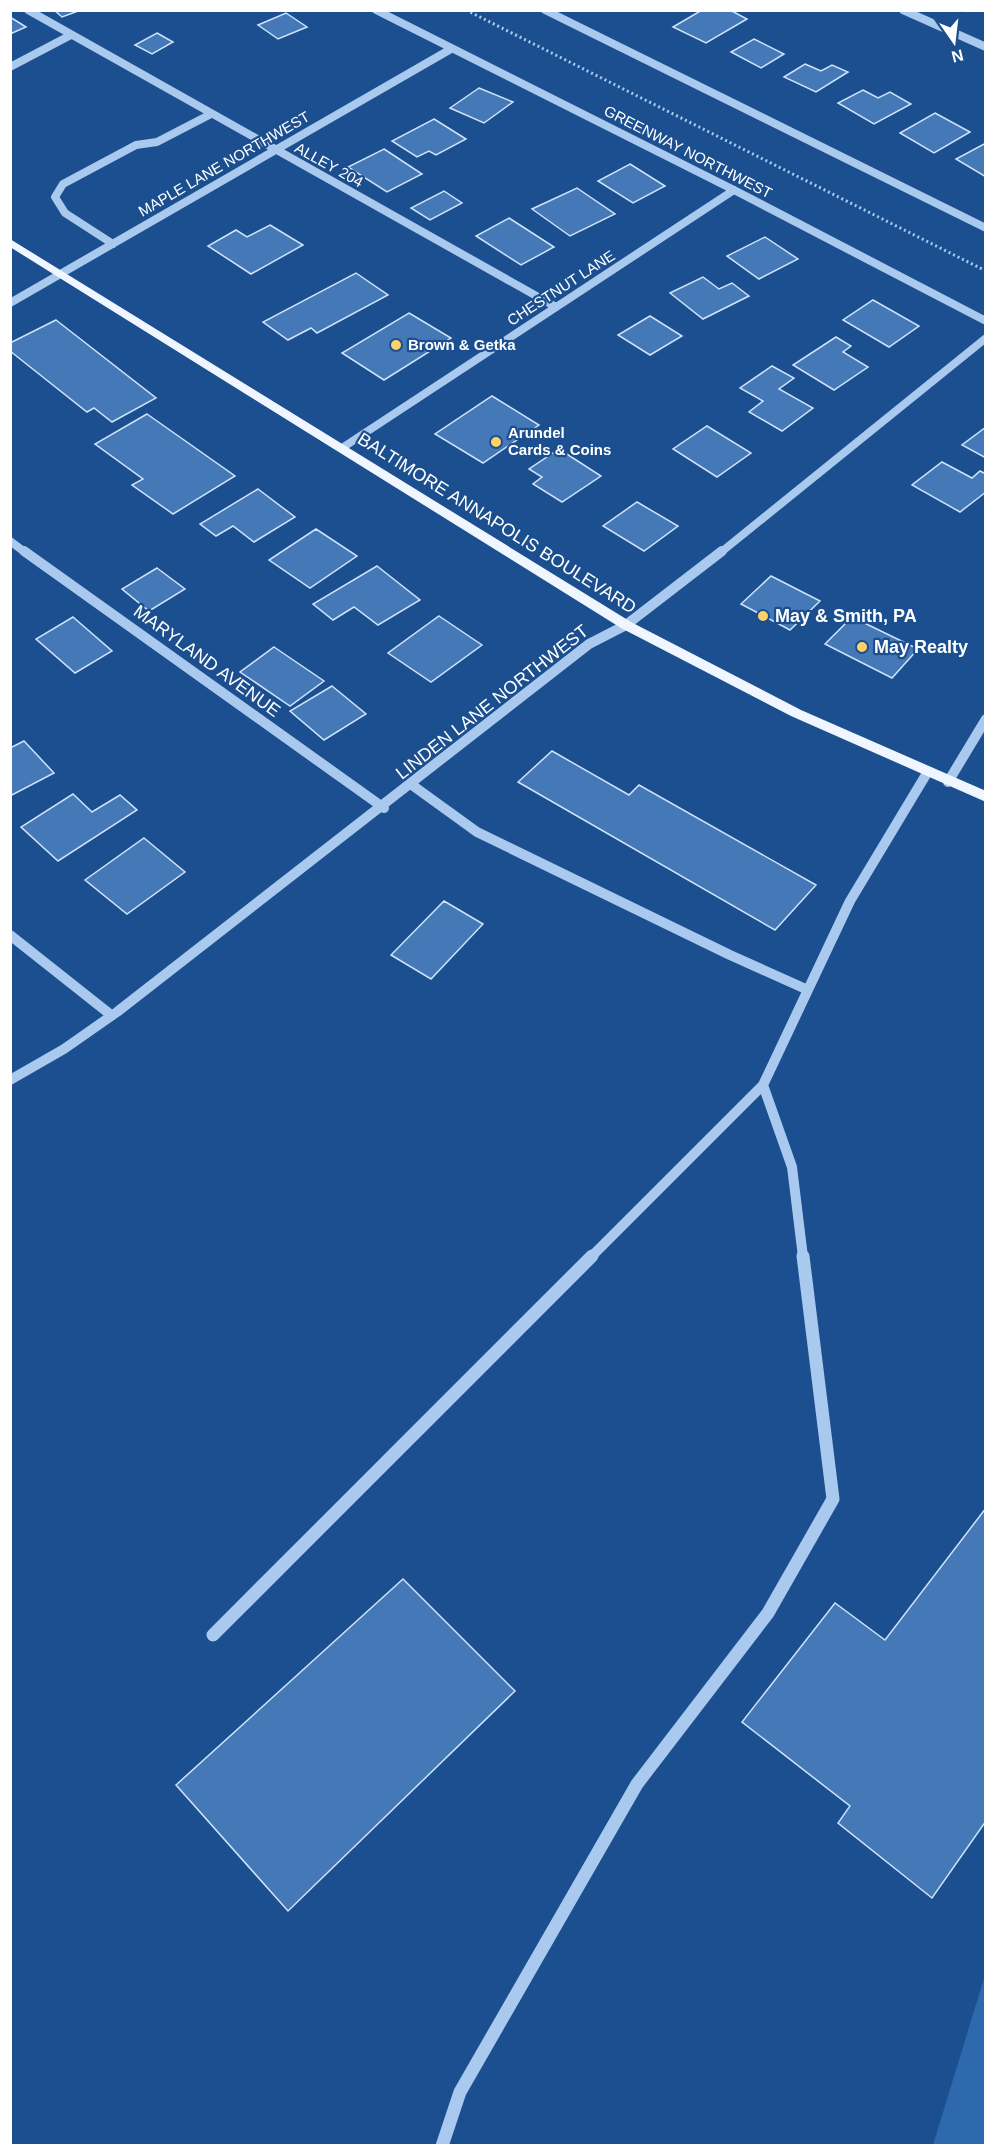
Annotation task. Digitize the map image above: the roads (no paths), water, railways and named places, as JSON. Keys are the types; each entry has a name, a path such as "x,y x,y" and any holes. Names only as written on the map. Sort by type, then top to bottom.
{"main road":[{"name":"BALTIMORE ANNAPOLIS BOULEVARD","path":"10,242 626,625 796,713 927,773 986,797"}],"street":[{"name":"ALLEY 204","path":"28,10 273,150 556,307"},
{"name":"GREENWAY NORTHWEST","path":"376,10 734,190 986,321"},
{"path":"545,10 986,228"},
{"path":"903,10 986,47"},
{"path":"10,67 71,35"},
{"name":"MAPLE LANE NORTHWEST","path":"10,303 452,49"},
{"path":"113,244 64,213 55,196 63,184 136,145 157,142 211,114"},
{"name":"CHESTNUT LANE","path":"342,448 734,190"},
{"name":"LINDEN LANE NORTHWEST","path":"10,1080 36,1068 111,1016 384,808 589,644 626,625 664,598 986,338"},
{"name":"MARYLAND AVENUE","path":"10,541 384,808"},
{"path":"948,782 986,720"},
{"path":"213,1635 763,1085 850,901 927,773"},
{"path":"412,785 477,832 730,956 808,990"},
{"path":"10,935 111,1016"},
{"path":"442,2145 460,2092 637,1784 768,1613 833,1499 792,1167 763,1085"}],"place":[{"name":"Brown & Getka","path":"396,345"},
{"name":"Arundel Cards & Coins","path":"496,442"},
{"name":"May & Smith, PA","path":"763,616"},
{"name":"May Realty","path":"862,647"}]}
